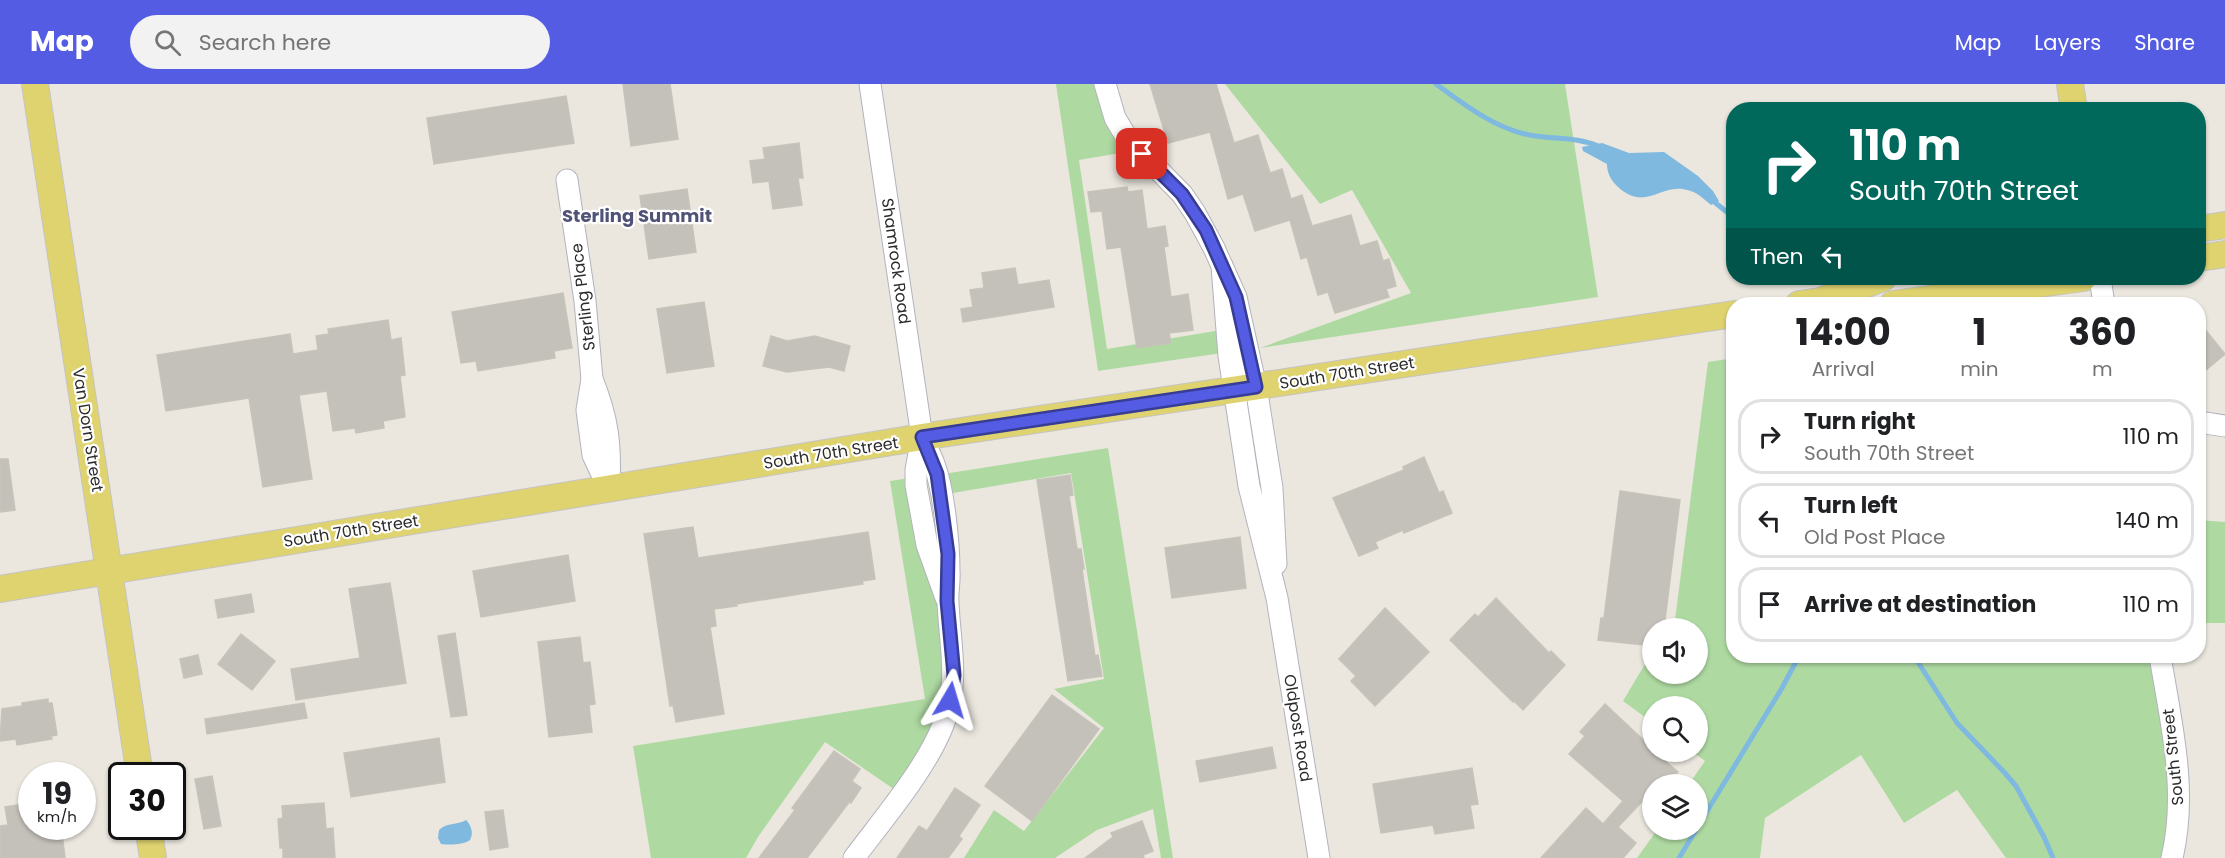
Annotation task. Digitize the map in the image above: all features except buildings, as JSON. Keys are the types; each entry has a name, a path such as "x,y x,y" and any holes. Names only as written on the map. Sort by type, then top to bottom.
{"main road":[{"name":"Van Dorn Street","path":"35,84 138,762"},
{"path":"2070,84 2072,102"},
{"path":"2206,228 2225,225"},
{"path":"2206,257 2225,254"},
{"path":"1827,297 1863,285"},
{"path":"1944,297 2032,285"},
{"name":"South 70th Street","path":"0,589 922,437 1726,315"},
{"path":"150,840 153,858"}],"street":[{"name":"Shamrock Road","path":"854,858 920,769 933,747 944,724 954,675 947,601 927,545 916,485 916,470 922,437 870,84"},
{"name":"Oldpost Road","path":"1105,84 1115,118 1127,138 1182,194 1206,230 1236,297 1242,318 1245,389 1272,488 1277,598 1319,858"},
{"name":"Sterling Place","path":"567,180 584,285 592,379 587,410 593,455 609,489"},
{"path":"2206,423 2225,426"},
{"name":"South Street","path":"2161,663 2180,781 2180,816 2172,858"}],"green space":[{"path":"1056,84 1105,84 1138,150 1079,160 1107,349 1227,329 1229,352 1098,371"},
{"path":"1225,84 1565,84 1598,297 1260,348 1411,293 1352,190 1320,204"},
{"path":"1726,359 1726,663 2160,663 2172,858 2006,858 1957,790 1904,823 1861,755 1765,818 1760,858 1637,858 1650,840 1708,840 1708,774 1696,774 1704,762 1708,762 1708,696 1642,696 1642,715 1623,701 1642,669 1642,684 1708,684 1708,618 1675,618 1708,362"},
{"path":"1108,448 1173,858 1161,858 1153,809 1097,830 1055,858 964,858 994,810 1024,831 1104,728 1054,689 1104,679 1071,473 941,495 937,475"},
{"path":"916,477 954,675 901,794 825,742 758,837 746,858 651,858 633,746 925,699 890,481"},
{"path":"2206,521 2225,522 2225,623 2206,623"}],"water":[{"path":"1602,143 1629,153 1664,152 1698,176 1713,191 1719,201 1711,205 1694,192 1678,189 1644,197 1626,193 1612,180 1607,164 1583,151 1582,147"},
{"path":"466,820 471,829 470,840 460,844 441,844 438,838 439,830"}],"waterway":[{"path":"1436,84 1478,114 1513,131 1598,146"},
{"path":"1712,200 1726,211"},
{"path":"1708,810 1795,663"},
{"path":"1918,663 1957,723 2016,786 2053,858"},
{"path":"1679,858 1690,840"}],"district":[{"name":"Sterling Summit","path":"637,215"}],"route":[{"path":"950,700 954,675 947,601 949,574 945,524 937,474 922,437 1256,387 1236,297 1206,230 1182,194 1142,154"}]}
